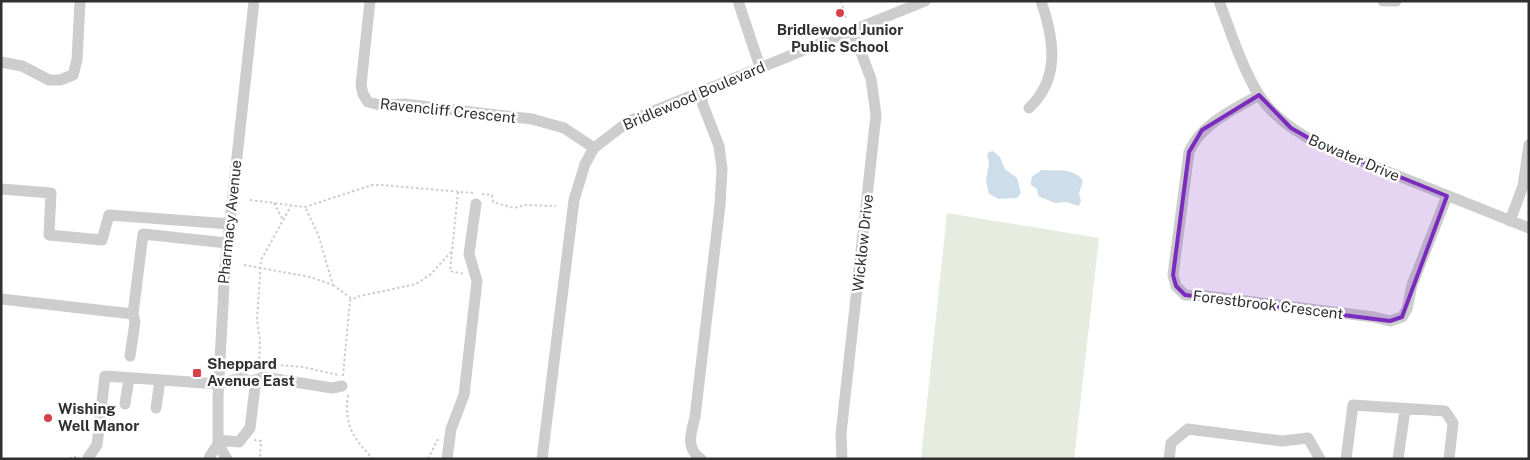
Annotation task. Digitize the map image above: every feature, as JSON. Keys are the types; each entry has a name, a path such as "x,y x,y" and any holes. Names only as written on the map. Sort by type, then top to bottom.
{"street":[{"path":"1,62 22,66 48,80 60,80 73,75 76,70 80,1"},
{"name":"Pharmacy Avenue","path":"210,459 218,442 225,267 254,1"},
{"name":"Ravencliff Crescent","path":"370,1 361,85 363,94 368,102 380,105 404,104 532,119 564,128 594,148"},
{"path":"738,1 760,67"},
{"name":"Bridlewood Boulevard","path":"542,459 574,200 585,164 594,148 629,122 925,1"},
{"path":"1029,108 1035,103 1046,85 1053,51 1050,26 1042,1"},
{"name":"Bowater Drive","path":"1219,1 1244,64 1259,95 1276,116 1306,138 1529,228"},
{"path":"1383,1 1396,1"},
{"name":"Wicklow Drive","path":"842,459 842,424 876,115 871,79 853,31"},
{"path":"700,92 719,146 722,169 720,205 692,432 691,449 701,459"},
{"name":"Forestbrook Crescent","path":"1259,95 1202,130 1188,152 1174,275 1176,286 1185,295 1354,314 1390,321 1402,317 1407,309 1412,285 1447,196"},
{"path":"1510,221 1523,186 1529,145"},
{"path":"1,189 51,193 49,235 102,240 109,215 230,224"},
{"path":"447,459 451,429 464,396 476,281 469,254 476,204"},
{"path":"130,356 143,234 227,243"},
{"path":"1,299 133,314"},
{"path":"88,458 97,446 105,376 219,384 240,378 252,381 264,377 332,388 344,382"},
{"path":"125,404 129,378"},
{"path":"156,408 160,380"},
{"path":"227,459 218,442 239,442 250,428 255,387 252,381"},
{"path":"1346,459 1353,405 1445,412 1453,423 1449,459"},
{"path":"1398,459 1405,410"},
{"path":"1169,459 1171,443 1188,429 1282,441 1308,438 1320,459"}],"path":[{"path":"840,1 846,18"},
{"path":"250,200 305,208 372,185 382,185 492,195 493,202 514,208 525,205 556,206"},
{"path":"458,192 450,271 464,274 466,279"},
{"path":"274,202 283,221"},
{"path":"258,364 260,340 257,320 261,260 292,206"},
{"path":"305,208 318,234 333,285"},
{"path":"373,459 355,439 348,426 344,382 350,300 360,296 416,284 431,274 452,252"},
{"path":"244,265 310,277 333,285 352,299"},
{"path":"241,362 302,367 344,382"},
{"path":"428,459 440,434"},
{"path":"252,440 261,441 260,459"}],"highlighted area":[{"path":"1259,95 1291,128 1321,145 1447,196 1402,317 1390,321 1185,295 1176,286 1173,275 1189,152 1202,130"}],"shaded area":[{"path":"947,213 1099,238 1074,459 921,459"}],"water":[{"path":"993,151 1000,157 1005,169 1017,178 1021,193 1017,198 999,199 989,194 986,181 989,163 987,154"},
{"path":"1041,170 1070,172 1079,177 1083,181 1079,193 1081,201 1079,206 1066,202 1055,203 1038,196 1037,189 1031,185 1031,181 1033,176"}],"place":[{"name":"Bridlewood Junior Public School","path":"840,13"},
{"name":"Sheppard Avenue East","path":"197,373"},
{"name":"Wishing Well Manor","path":"48,418"}]}
